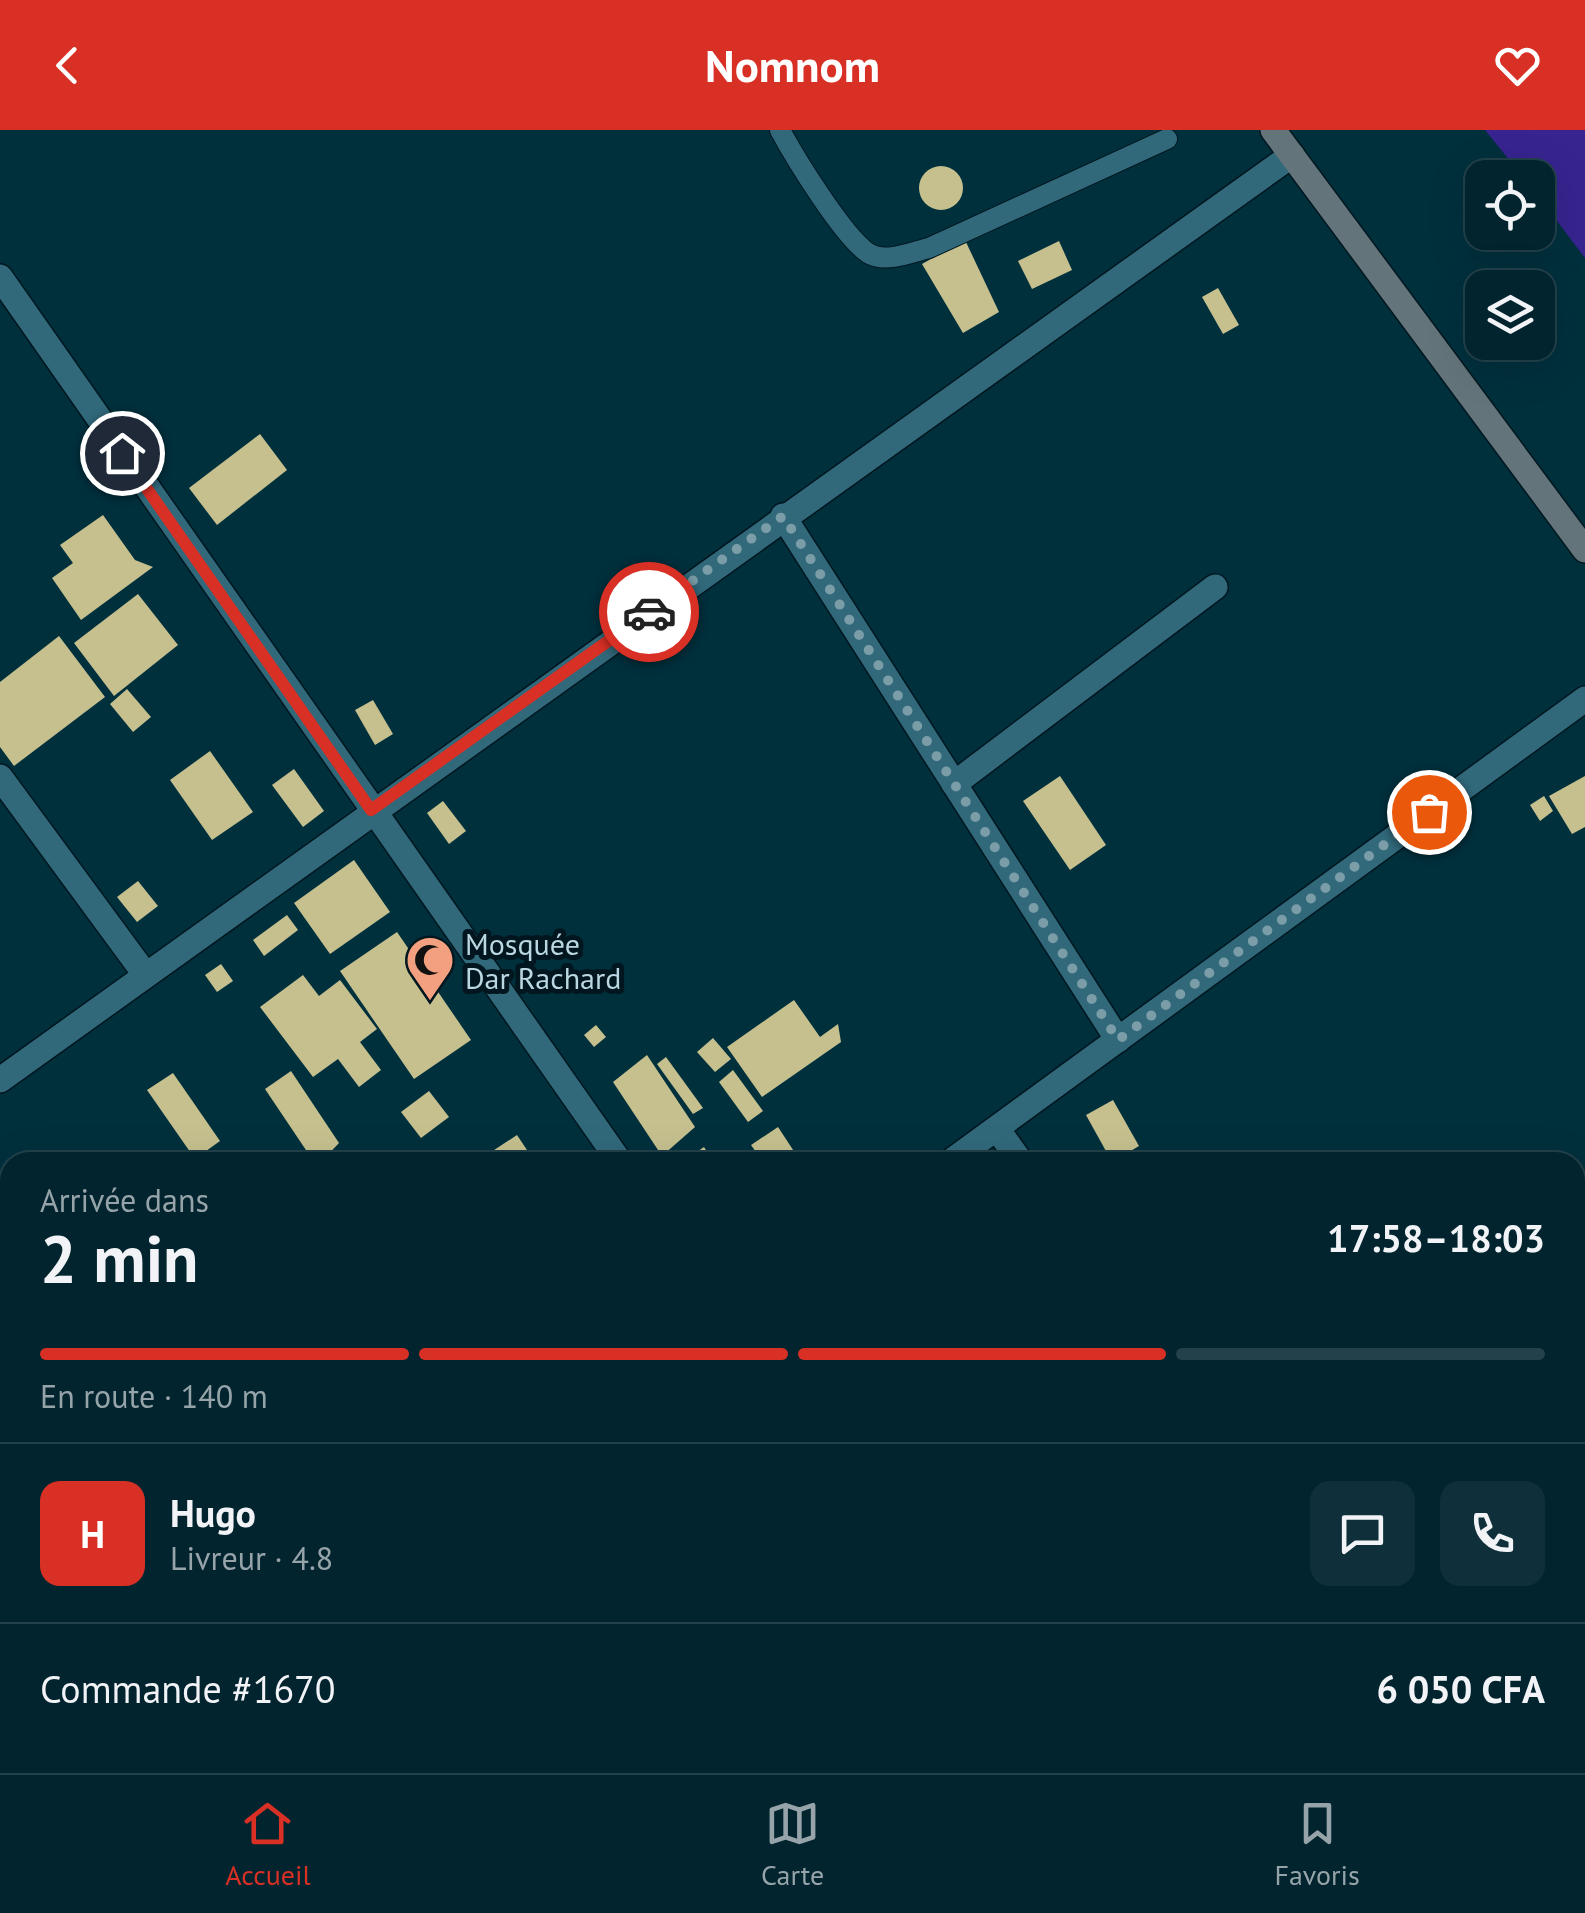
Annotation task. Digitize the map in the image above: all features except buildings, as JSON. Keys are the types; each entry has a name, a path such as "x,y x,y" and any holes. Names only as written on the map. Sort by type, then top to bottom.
{"main road":[{"path":"1273,130 1585,550"}],"street":[{"path":"0,1080 371,810 1292,155"},
{"path":"3,288 613,1152"},
{"path":"783,516 1118,1040"},
{"path":"954,784 1215,587"},
{"path":"964,1152 1585,699"},
{"path":"0,777 146,974"},
{"path":"997,1128 1014,1152"}],"lane":[{"path":"780,130 796,160 854,237 869,254 891,258 930,248 1167,140"}],"shaded area":[{"path":"1485,130 1585,130 1585,258 1555,218 1555,160 1509,160"}],"way so far":[{"path":"649,612 783,516 1118,1040 1429,812"}],"place":[{"name":"Mosquée Dar Rachard","path":"430,1002"}],"route":[{"path":"122,453 371,810 649,612"}]}
